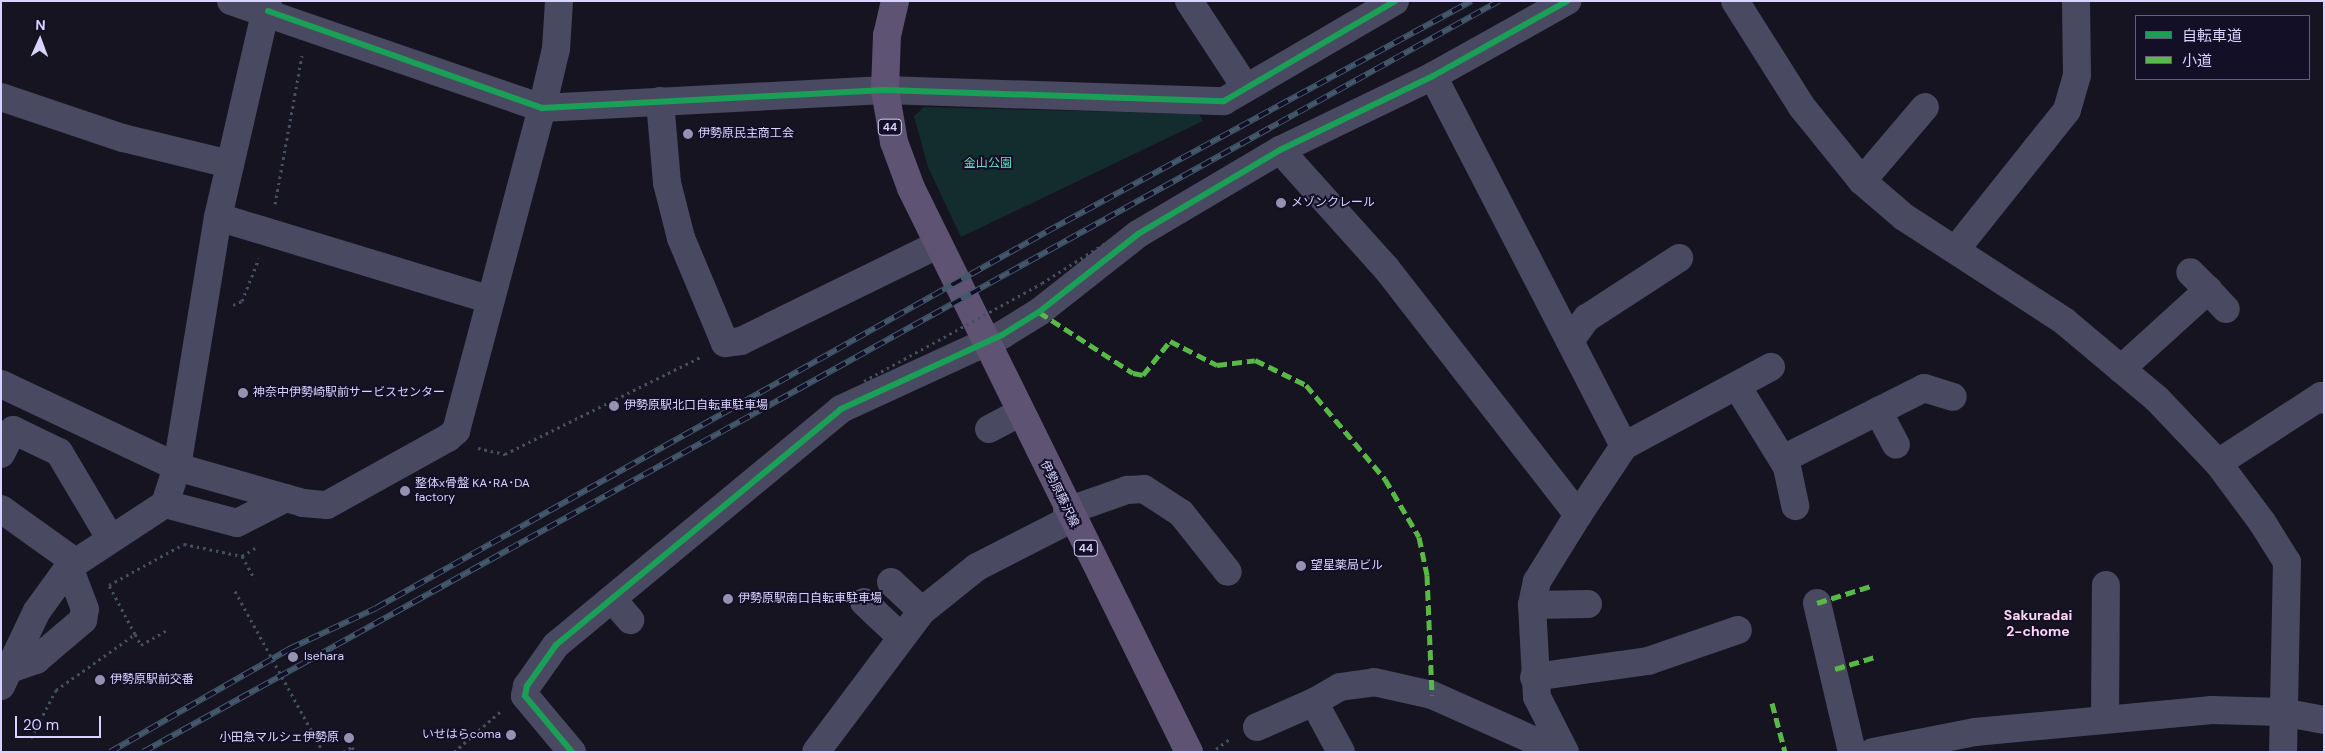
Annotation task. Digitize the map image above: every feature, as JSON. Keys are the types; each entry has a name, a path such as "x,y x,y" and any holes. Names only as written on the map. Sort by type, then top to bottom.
{"main road":[{"name":"44","path":"895,1 886,46 885,90 894,142 937,245 985,343"},
{"name":"伊勢原藤沢線","path":"985,343 1069,515 1189,752"}],"street":[{"path":"231,1 268,6 304,23 542,108 885,90 1224,101 1395,1"},
{"path":"1,384 177,467 286,498 327,505 444,441 456,430 542,108 556,49 559,1"},
{"path":"1189,1 1246,88"},
{"path":"572,752 526,691 556,645 841,409 985,343 1039,312 1138,234 1280,150 1433,76 1567,1"},
{"path":"1735,1 1802,107 1862,181 1904,217 1957,248 2064,321 2121,369 2218,463 2288,562 2282,712 2283,752"},
{"path":"1957,248 2067,110 2077,75 2076,1"},
{"path":"4,678 37,611 72,565 110,538 165,504 177,467 218,218 268,6"},
{"path":"1433,76 1624,446"},
{"path":"1,97 123,138 230,164"},
{"path":"660,101 667,184 680,238 725,342 742,341 937,245"},
{"path":"1862,181 1925,107"},
{"path":"1280,150 1386,268 1578,515"},
{"path":"218,218 491,300"},
{"path":"1570,340 1587,318 1679,258"},
{"path":"2121,369 2208,290"},
{"path":"1565,752 1537,697 1534,677 1532,605 1538,582 1578,515 1624,446 1771,367"},
{"path":"1737,386 1782,459 1792,482 1795,506"},
{"path":"1782,459 1924,388 1953,397"},
{"path":"2218,463 2321,396 2324,400"},
{"path":"1878,412 1896,444"},
{"path":"989,429 1019,414"},
{"path":"1,454 13,430 59,452 110,538"},
{"path":"816,752 900,636 922,612 977,567 1069,515 1127,490 1144,489 1181,513 1228,572"},
{"path":"165,504 238,523 286,498"},
{"path":"1,509 72,565 85,608 83,620 36,660 4,678"},
{"path":"890,582 922,612"},
{"path":"2105,718 2106,585"},
{"path":"612,599 630,620"},
{"path":"864,602 900,636"},
{"path":"1817,603 1852,752"},
{"path":"1532,605 1588,604"},
{"path":"1534,677 1648,661 1738,630"},
{"path":"1257,727 1314,702 1340,687 1374,682 1432,695 1560,752"},
{"path":"1314,702 1341,752"},
{"path":"1873,752 1976,742 2105,718 2212,710 2282,712 2324,720"}],"path":[{"path":"205,302 242,301 268,234 285,157 304,23"},
{"path":"864,381 1042,283 1118,236"},
{"path":"444,441 505,454 725,342"},
{"path":"166,630 141,645 109,585 184,544 242,556 259,546"},
{"path":"242,556 255,579"},
{"path":"235,591 323,752"},
{"path":"31,738 56,690 136,634"},
{"path":"454,752 526,691"},
{"path":"343,752 352,747 355,752"}],"green space":[{"name":"金山公園","path":"924,107 1199,114 1203,121 961,237 928,167 914,116"}],"railway":[{"path":"110,752 289,649 376,608 1046,232 1471,1"},
{"path":"143,752 1499,1"}],"marked path":[{"path":"1039,312 1133,373 1143,375 1170,341 1217,365 1255,360 1306,385 1385,479 1419,537 1427,575 1432,695"},
{"path":"1817,603 1871,586"},
{"path":"1835,669 1875,657"},
{"path":"1772,703 1785,752"}],"cycle path":[{"path":"268,11 542,108 885,90 1224,101 1395,1"},
{"path":"572,752 525,696 527,686 556,645 841,409 1002,335 1039,312 1138,234 1280,150 1433,76 1567,1"}],"place":[{"name":"伊勢原民主商工会","path":"688,134"},
{"name":"メゾンクレール","path":"1281,203"},
{"name":"神奈中伊勢崎駅前サービスセンター","path":"243,393"},
{"name":"伊勢原駅北口自転車駐車場","path":"614,406"},
{"name":"整体x骨盤 KA･RA･DA factory","path":"405,491"},
{"name":"望星薬局ビル","path":"1301,566"},
{"name":"伊勢原駅南口自転車駐車場","path":"728,599"},
{"name":"Isehara","path":"293,657"},
{"name":"伊勢原駅前交番","path":"100,680"},
{"name":"いせはらcoma","path":"511,735"},
{"name":"小田急マルシェ伊勢原","path":"349,738"}],"district":[{"name":"Sakuradai 2-chome","path":"2038,624"}]}
